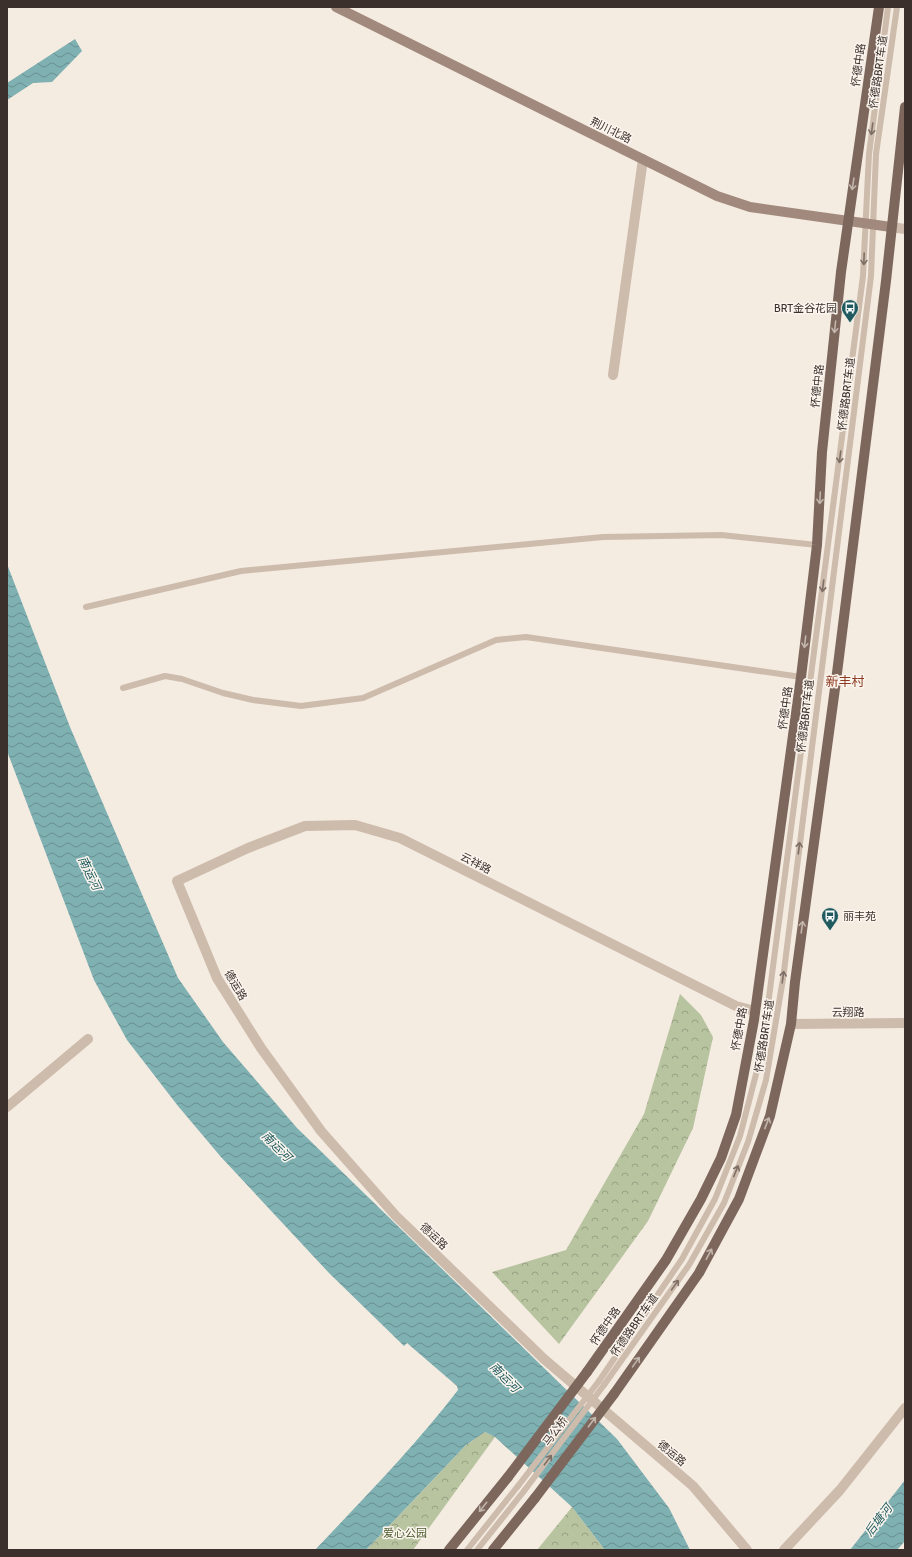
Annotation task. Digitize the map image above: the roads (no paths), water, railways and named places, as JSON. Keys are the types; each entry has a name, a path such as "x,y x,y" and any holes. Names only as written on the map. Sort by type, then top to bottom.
{"main road":[{"name":"怀德中路","path":"587,1372 666,1260 701,1199 721,1158 736,1115 755,1011 801,677 817,545 822,452 848,221 878,7"},
{"path":"493,1550 535,1498 614,1394 699,1273 739,1199 770,1116 791,1024 795,982 838,666 886,281 905,107"},
{"name":"马公桥","path":"449,1550 508,1477 587,1372"}],"street":[{"name":"荆川北路","path":"336,7 716,196 750,207 891,228"},
{"path":"613,375 643,159"},
{"path":"891,228 905,229"},
{"name":"云祥路","path":"177,881 248,848 304,826 355,825 400,838 736,1006 755,1011"},
{"name":"德运路","path":"177,881 217,978 261,1048 321,1131 396,1216 544,1359 693,1486 747,1550"},
{"name":"云翔路","path":"791,1024 905,1023"},
{"path":"7,1106 88,1039"},
{"path":"784,1550 840,1490 905,1408"}],"lane":[{"name":"怀德路BRT车道","path":"601,1383 689,1265 724,1203 748,1142 766,1080 783,979 872,276 869,154 888,7"},
{"name":"怀德路BRT车道","path":"601,1383 682,1259 715,1199 740,1136 762,1051 870,224 876,154 897,7"},
{"path":"86,607 241,571 603,537 721,535 817,545"},
{"path":"123,688 165,676 182,679 223,693 253,700 301,706 363,698 496,640 526,637 801,677"},
{"name":"马公桥","path":"467,1550 601,1383"},
{"name":"马公桥","path":"476,1550 524,1491 601,1383"}],"water":[{"path":"75,39 82,51 52,82 33,83 7,100 7,83"},
{"name":"南运河","path":"7,564 70,727 178,978 223,1042 297,1128 617,1439 669,1508 690,1550 605,1550 572,1507 495,1437 485,1432 466,1445 366,1550 315,1550 424,1432 458,1390 457,1386 407,1343 404,1346 329,1273 221,1157 178,1106 127,1040 94,980 7,751"},
{"name":"后塘河","path":"905,1480 905,1541 897,1550 850,1550"}],"place":[{"name":"BRT金谷花园","path":"850,323"},
{"name":"丽丰苑","path":"830,931"}],"district":[{"name":"新丰村","path":"845,681"}],"park label":[{"name":"爱心公园","path":"405,1533"}]}
